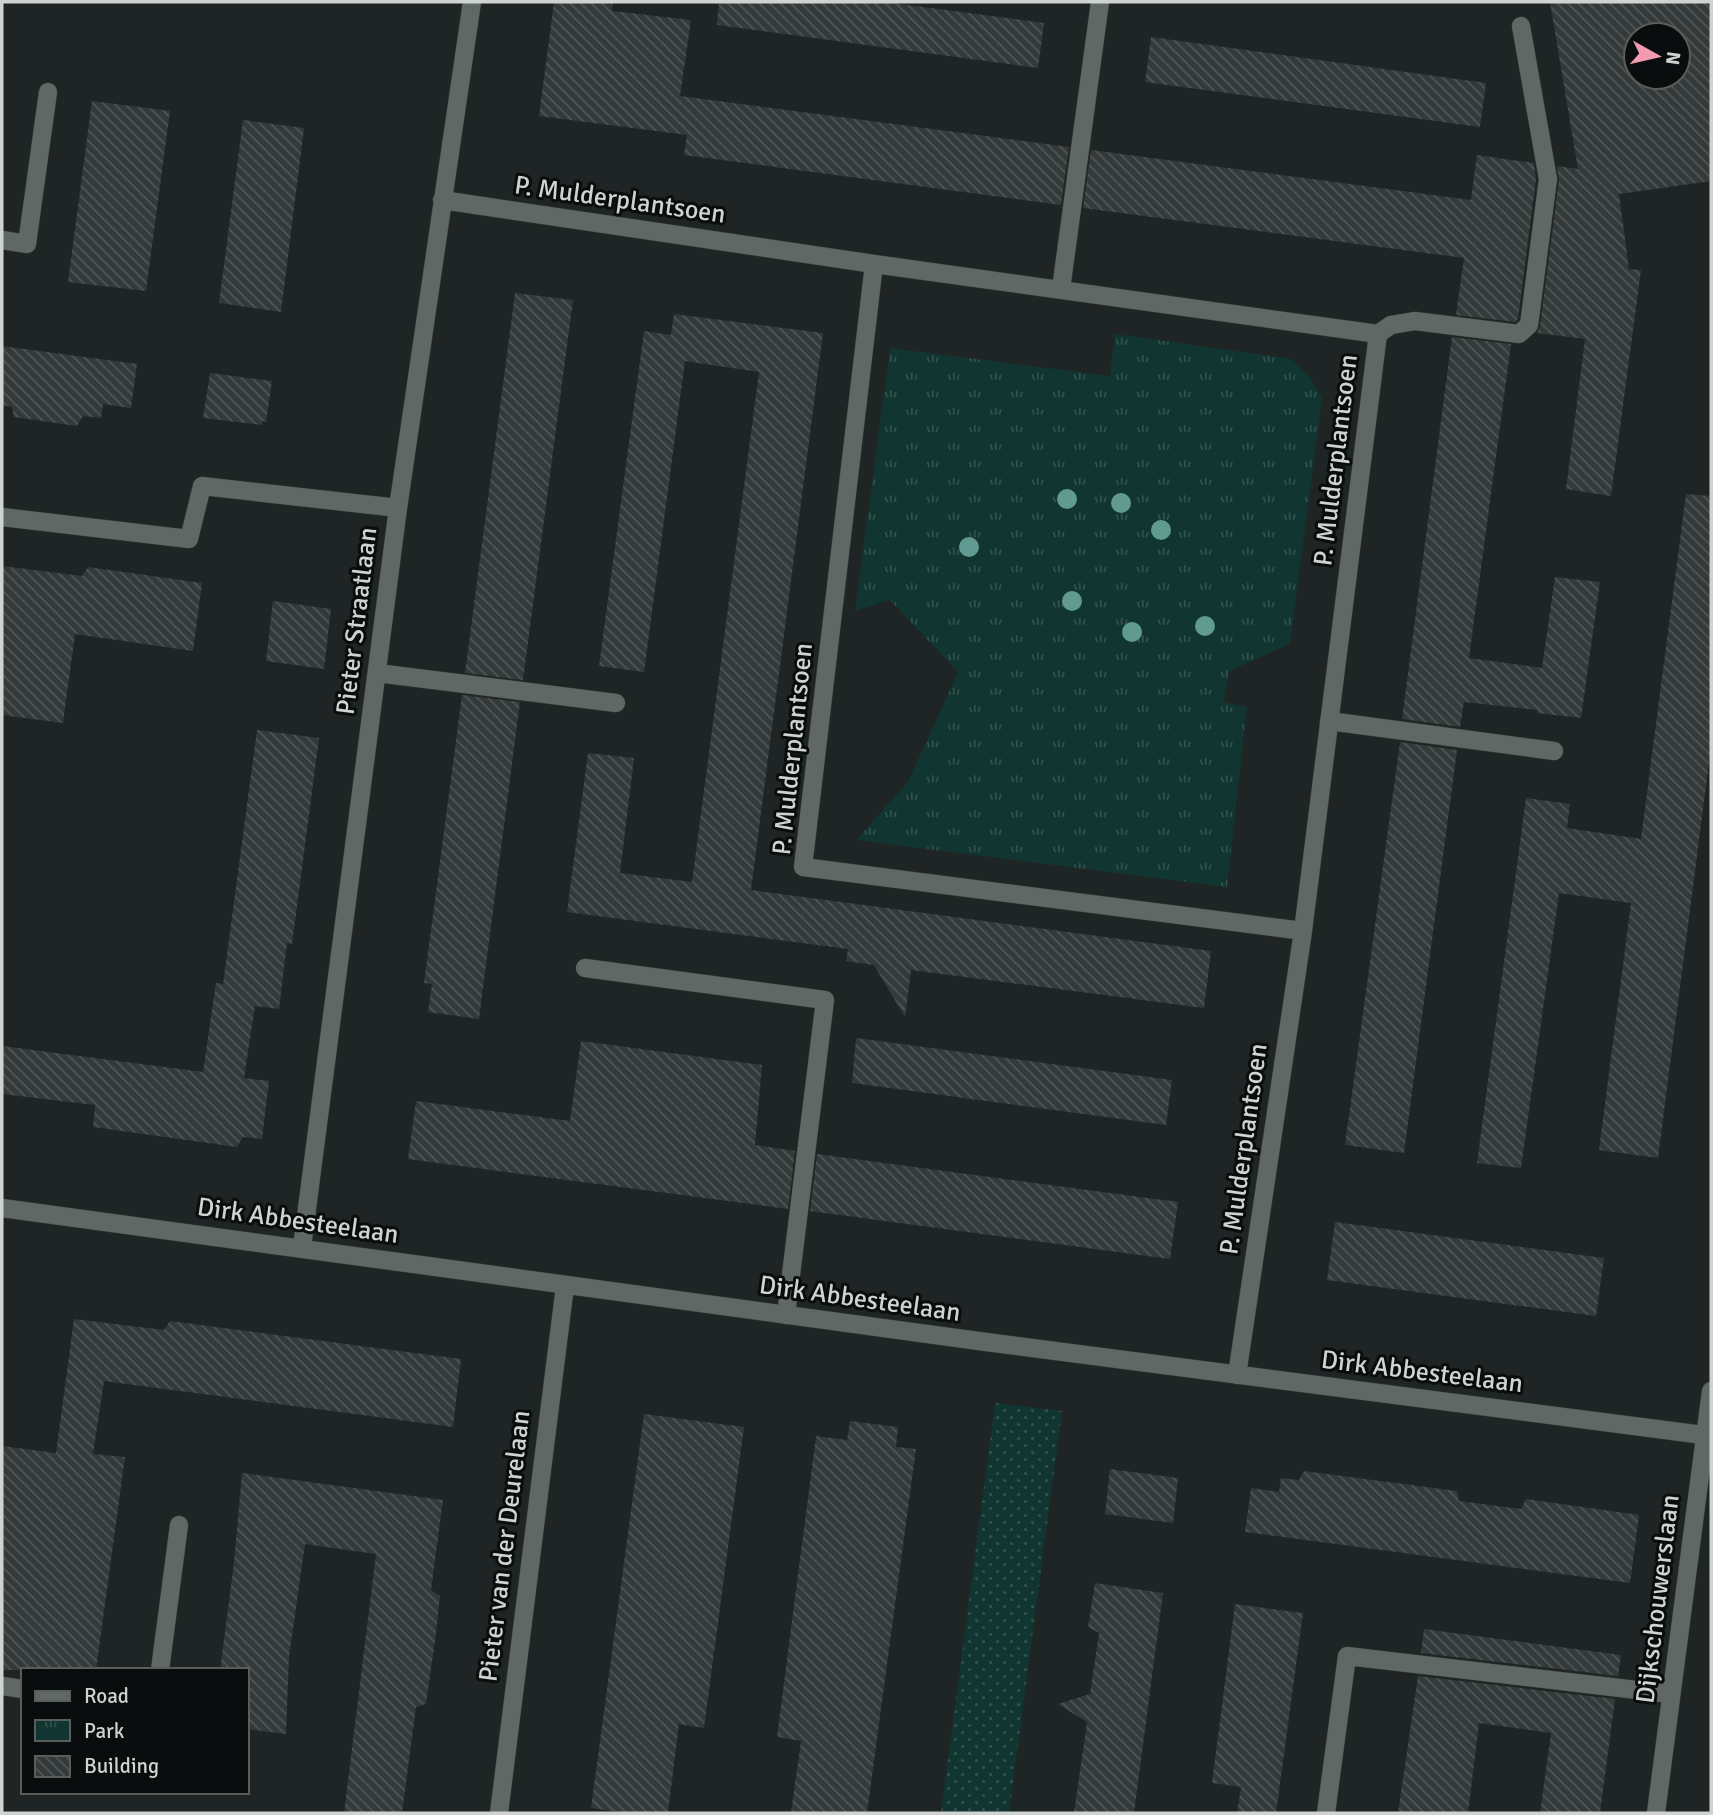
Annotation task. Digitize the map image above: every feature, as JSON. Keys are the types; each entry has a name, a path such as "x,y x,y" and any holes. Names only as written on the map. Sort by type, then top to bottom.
{"street":[{"name":"Pieter Straatlaan","path":"302,1247 398,508 472,2"},
{"path":"1061,289 1100,2"},
{"path":"1378,334 1391,325 1415,321 1518,334 1529,325 1548,179 1521,26"},
{"path":"2,240 26,244 48,92"},
{"name":"P. Mulderplantsoen","path":"442,200 874,264 1378,334 1303,931 1237,1376"},
{"name":"P. Mulderplantsoen","path":"874,264 803,867 1303,931"},
{"path":"2,517 190,539 202,486 398,508"},
{"path":"377,673 616,703"},
{"path":"1329,721 1554,751"},
{"path":"584,968 825,1000 786,1315"},
{"name":"Dirk Abbesteelaan","path":"2,1208 1237,1376 1708,1435"},
{"name":"Pieter van der Deurelaan","path":"499,1813 565,1286"},
{"name":"Dijkschouwerslaan","path":"1656,1813 1708,1435 1711,1391"},
{"path":"160,1668 179,1525"},
{"path":"1326,1813 1347,1656 1671,1694"},
{"path":"2,1686 21,1689"}],"green space":[{"path":"1115,334 1291,359 1309,376 1322,398 1290,644 1229,671 1224,702 1247,707 1227,887 856,840 908,782 958,672 890,600 855,611 890,348 1110,376"},
{"path":"995,1403 1062,1411 1009,1813 941,1813"}],"building":[{"path":"554,2 613,2 612,11 691,20 680,96 1069,147 1061,205 684,155 687,135 539,116"},
{"path":"719,2 885,2 1044,23 1038,68 717,25"},
{"path":"1550,2 1711,2 1711,181 1619,194 1629,269 1641,270 1611,496 1566,489 1585,339 1537,333 1559,180 1557,166 1578,169"},
{"path":"1151,37 1486,83 1480,127 1145,82"},
{"path":"92,101 170,111 146,291 68,282"},
{"path":"243,120 304,128 281,312 219,303"},
{"path":"1091,150 1471,200 1477,155 1534,163 1536,179 1518,319 1515,322 1456,315 1464,258 1083,208"},
{"path":"515,293 573,300 523,680 465,673"},
{"path":"674,314 823,333 751,890 1211,951 1204,1008 911,970 905,1017 874,965 846,961 848,949 567,912 588,753 634,758 620,873 692,882 759,372 685,361 644,672 599,666 644,331 671,335"},
{"path":"1452,337 1511,344 1469,658 1542,668 1555,577 1600,582 1581,718 1464,702 1460,727 1402,719"},
{"path":"2,346 137,364 131,408 103,404 101,418 83,416 77,426 14,417 12,407 2,405"},
{"path":"210,373 272,381 266,422 262,421 262,425 203,418"},
{"path":"1686,494 1711,496 1711,747 1658,1158 1599,1150 1631,903 1559,893 1521,1168 1477,1163 1526,798 1570,804 1567,828 1641,839"},
{"path":"2,566 82,576 88,567 202,583 193,651 75,634 63,723 2,715"},
{"path":"273,601 331,609 324,669 266,661"},
{"path":"462,695 520,702 479,1019 428,1012 432,984 424,983"},
{"path":"257,730 319,738 292,944 287,943 279,1009 255,1006 244,1078 269,1081 262,1139 243,1137 237,1147 93,1127 95,1105 2,1094 2,1046 203,1072 216,983 223,984"},
{"path":"1400,742 1457,750 1404,1153 1345,1145"},
{"path":"856,1038 1172,1080 1166,1125 852,1083"},
{"path":"581,1041 762,1065 755,1145 795,1151 788,1209 408,1159 416,1101 570,1121"},
{"path":"817,1154 1178,1202 1170,1259 810,1211"},
{"path":"1335,1222 1604,1258 1596,1316 1327,1280"},
{"path":"74,1319 164,1330 170,1321 461,1359 453,1427 104,1381 93,1454 125,1457 96,1668 2,1670 2,1446 56,1453"},
{"path":"644,1414 744,1427 704,1728 679,1724 668,1813 628,1813 591,1808"},
{"path":"850,1421 898,1427 896,1447 916,1449 867,1813 791,1813 801,1741 777,1737 816,1436 847,1440"},
{"path":"1110,1469 1178,1478 1173,1523 1105,1514"},
{"path":"1304,1471 1457,1491 1459,1501 1521,1509 1526,1499 1639,1515 1630,1583 1245,1532 1251,1488 1279,1492 1281,1478 1299,1480"},
{"path":"242,1473 443,1500 431,1590 440,1596 435,1641 426,1704 416,1707 402,1813 344,1813 376,1554 305,1544 289,1657 286,1734 248,1729 248,1668 220,1668"},
{"path":"1095,1583 1163,1593 1134,1813 1074,1813 1087,1722 1058,1704 1090,1694 1099,1633 1088,1627"},
{"path":"1235,1604 1303,1613 1276,1813 1237,1813 1241,1787 1212,1783"},
{"path":"1424,1629 1621,1655 1618,1676 1421,1653"},
{"path":"1418,1676 1615,1699 1600,1813 1540,1813 1551,1733 1479,1723 1468,1813 1398,1813"}]}
